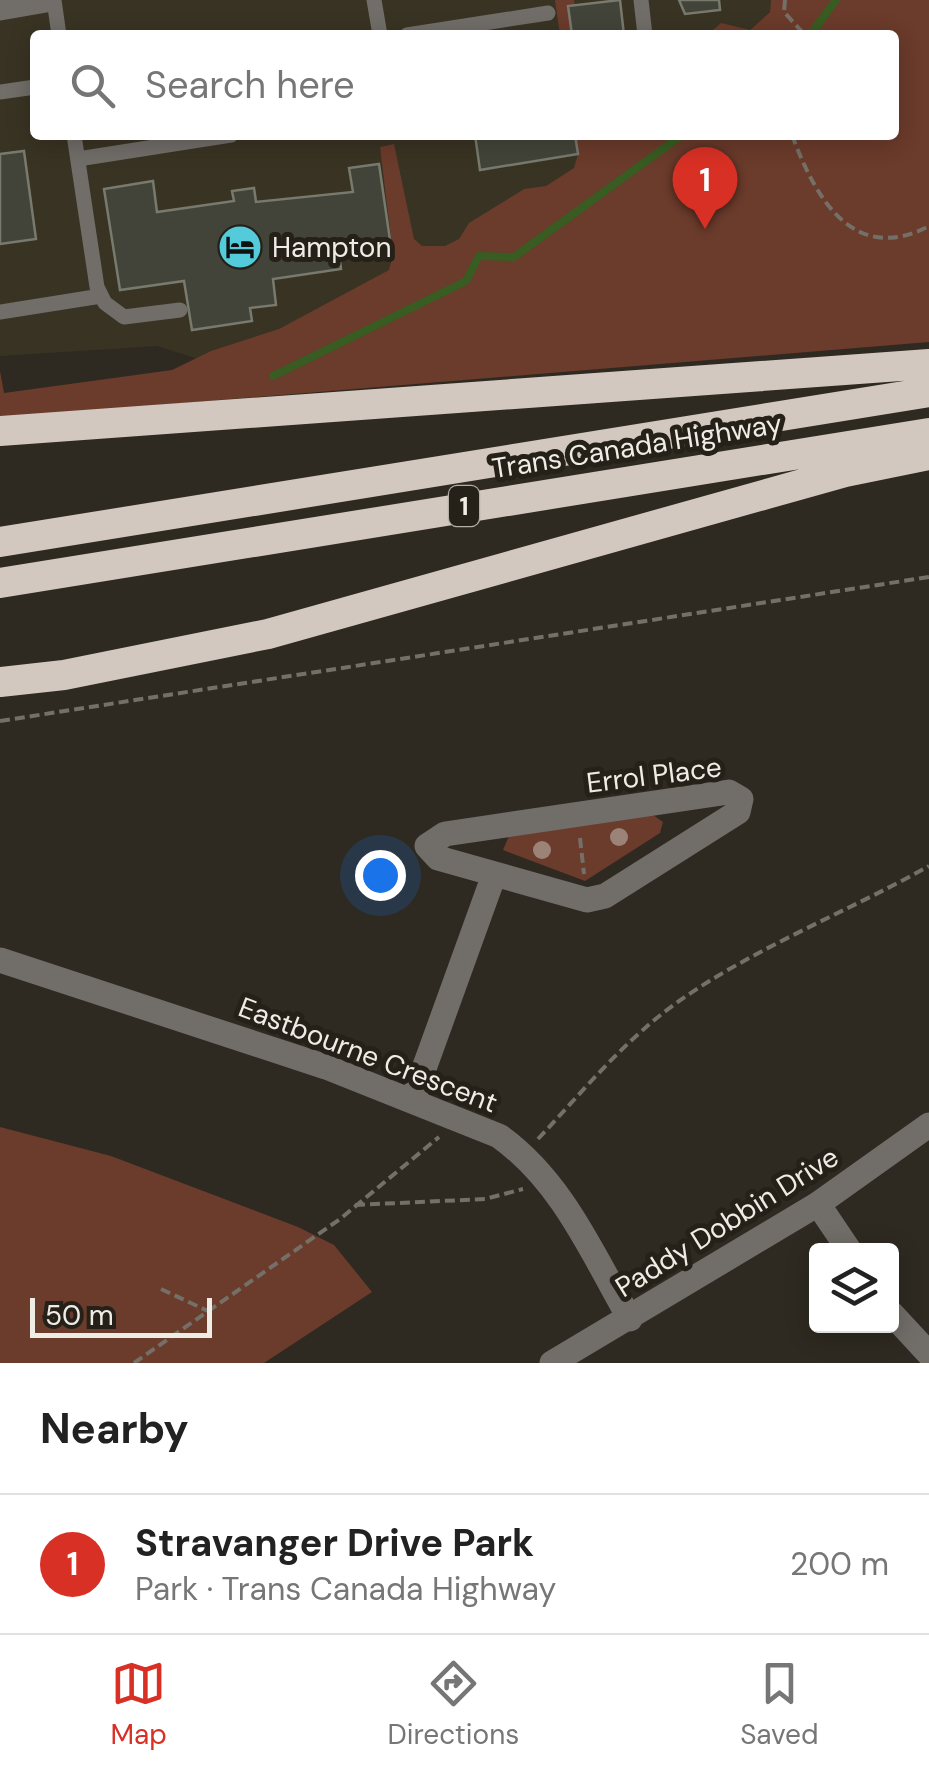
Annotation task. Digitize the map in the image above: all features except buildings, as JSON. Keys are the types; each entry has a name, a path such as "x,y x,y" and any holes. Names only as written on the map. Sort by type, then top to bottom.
{"highway":[{"path":"0,431 929,364"},
{"name":"Trans Canada Highway","path":"0,542 929,392"},
{"name":"Trans Canada Highway","path":"0,583 929,433"},
{"path":"0,682 64,675 268,634 845,472 929,455"}],"street":[{"path":"0,8 50,0"},
{"name":"Errol Place","path":"724,792 739,796 742,802 736,814 605,896 588,900 435,856 428,843 445,834 576,814 724,792"},
{"path":"413,1099 494,876"},
{"name":"Eastbourne Crescent","path":"0,960 413,1099 499,1136 521,1152 558,1192 630,1319"},
{"name":"Paddy Dobbin Drive","path":"552,1363 818,1204 929,1125"},
{"path":"818,1204 844,1243"},
{"path":"899,1322 929,1354"}],"lane":[{"path":"50,0 58,30"},
{"path":"374,0 379,30"},
{"path":"641,0 644,30"},
{"path":"439,30 548,13"},
{"path":"0,92 30,88"},
{"path":"75,140 102,296 124,317 180,310"},
{"path":"78,159 199,140"},
{"path":"0,312 102,296"}],"path":[{"path":"785,0 784,12 801,30"},
{"path":"794,140 824,206 853,227 884,240 907,237 929,226"},
{"path":"0,721 929,577"},
{"path":"576,814 588,900"},
{"path":"538,1139 645,1028 678,1003 788,938 929,866"},
{"path":"134,1363 355,1205 442,1134"},
{"path":"355,1205 485,1200 523,1189"},
{"path":"161,1289 208,1311"}],"shaded area":[{"path":"0,0 771,0 770,12 750,30 30,30 30,140 628,140 589,175 211,363 157,346 0,356"},
{"path":"555,0 574,0 575,5 568,7 571,30 559,30"},
{"path":"771,0 929,0 929,342 0,418 0,371 4,393 172,370 211,351 279,329 389,270 393,254 380,147 394,144 414,239 422,246 445,246 459,239 469,223 524,189 546,186 574,168 578,154 576,140 899,140 899,30 750,30 770,12"},
{"path":"721,23 750,30 713,30"},
{"path":"653,815 663,822 660,833 585,881 503,850 509,836"},
{"path":"0,1127 111,1156 298,1227 334,1245 372,1292 264,1363 0,1363"}],"waterway":[{"path":"814,30 836,0"},
{"path":"273,376 466,281 479,256 514,257 675,140"}],"place":[{"name":"Stravanger Drive Park","path":"705,229"},
{"name":"Hampton","path":"240,247"}]}
